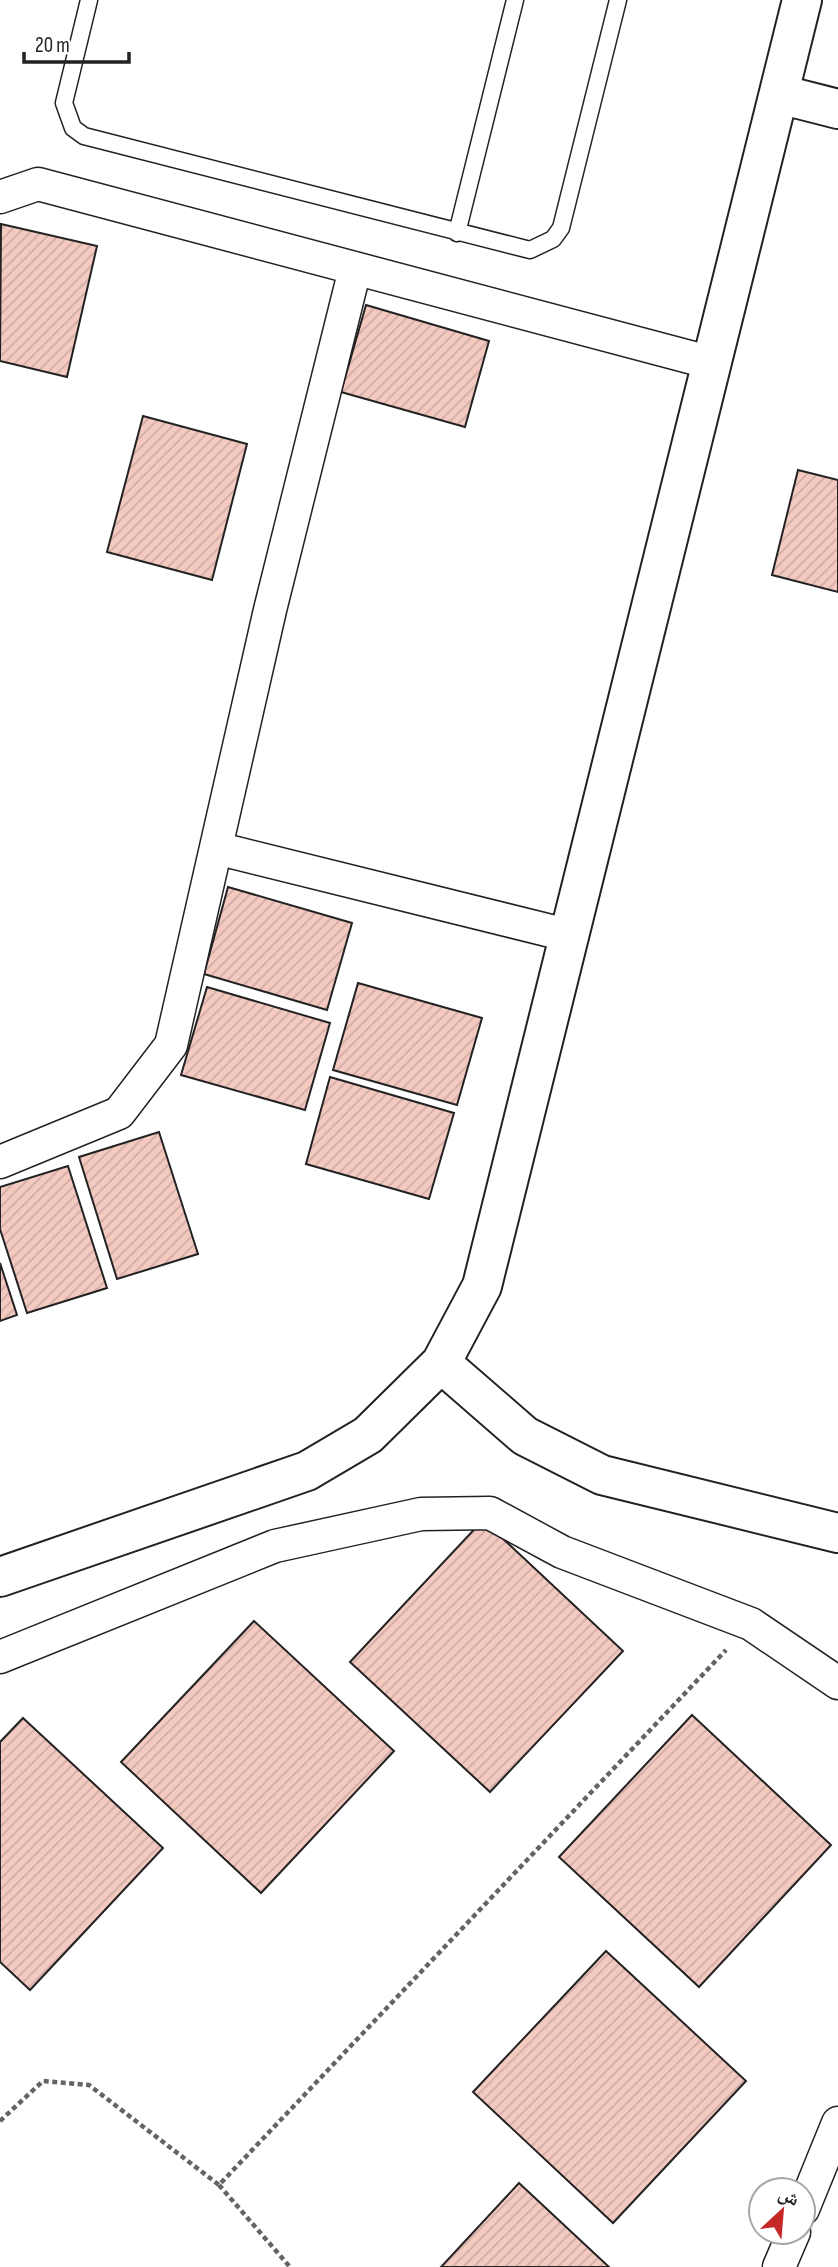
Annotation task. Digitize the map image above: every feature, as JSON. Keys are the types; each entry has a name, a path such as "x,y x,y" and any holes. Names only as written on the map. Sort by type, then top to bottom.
{"main road":[{"path":"0,1577 307,1471 368,1436 441,1363 482,1286 802,0"},
{"path":"779,94 838,109"},
{"path":"441,1363 525,1436 602,1475 838,1533"}],"street":[{"path":"0,197 38,184 712,363"},
{"path":"0,1162 119,1113 171,1045 270,610 355,269"},
{"path":"216,848 571,936"},
{"path":"0,1657 275,1546 421,1514 490,1513 562,1552 751,1624 838,1683"},
{"path":"816,2176 838,2123"},
{"path":"779,2267 788,2246"}],"lane":[{"path":"89,0 64,103 74,128 84,136 530,250 553,239 561,228 618,0"},
{"path":"457,233 515,0"}],"path":[{"path":"219,2185 751,1624"},
{"path":"0,2121 43,2081 89,2085 219,2185 290,2267"}],"building":[{"path":"1,224 97,246 67,377 0,361"},
{"path":"366,305 489,341 465,427 341,392"},
{"path":"143,416 247,444 212,580 107,552"},
{"path":"798,470 838,480 838,592 772,575"},
{"path":"228,887 352,923 327,1010 204,974"},
{"path":"358,983 482,1018 457,1105 333,1070"},
{"path":"207,987 330,1023 305,1110 181,1075"},
{"path":"330,1077 454,1113 429,1199 306,1164"},
{"path":"159,1132 198,1254 117,1279 79,1157"},
{"path":"68,1166 107,1288 27,1313 0,1229 0,1187"},
{"path":"0,1263 17,1315 0,1321"},
{"path":"483,1520 623,1651 490,1792 350,1662"},
{"path":"254,1621 394,1751 261,1893 121,1762"},
{"path":"692,1715 831,1845 699,1987 559,1857"},
{"path":"23,1718 163,1848 30,1990 0,1962 0,1742"},
{"path":"606,1951 746,2081 613,2223 473,2092"},
{"path":"519,2183 609,2267 441,2267"}]}
